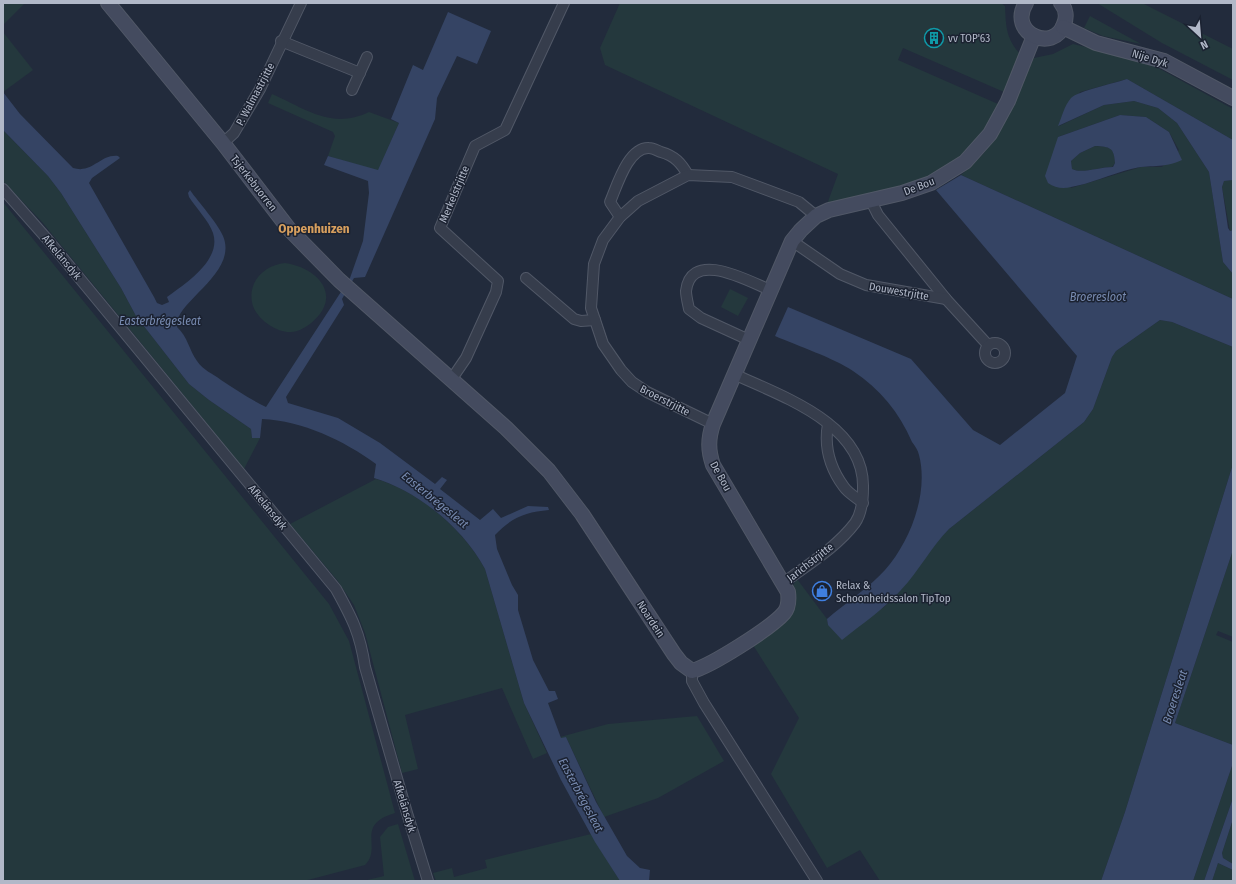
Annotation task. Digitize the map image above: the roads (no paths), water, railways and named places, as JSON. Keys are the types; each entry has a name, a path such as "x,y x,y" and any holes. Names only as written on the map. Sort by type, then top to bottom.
{"street":[{"name":"Tsjerkebuorren","path":"108,3 223,143 289,229 353,294 451,380"},
{"name":"P. Walmastrjitte","path":"223,143 234,133 260,90 281,41 301,3"},
{"name":"Merkelstrjitte","path":"451,380 466,358 496,292 498,281 440,228 475,146 505,130 564,3"},
{"path":"1022,4 1021,18 1026,30 1034,36 1049,38 1059,32 1063,27 1066,17 1061,3"},
{"name":"Nije Dyk","path":"1063,27 1096,43 1164,61 1233,98"},
{"name":"De Bou","path":"783,584 713,465 709,446 709,436 792,241 816,216 828,210 871,201 931,183 965,162 974,154 990,134 1004,107 1034,36"},
{"path":"281,41 360,73"},
{"path":"352,90 367,57"},
{"path":"620,217 610,202 631,157 638,150 649,148 668,154 680,161 688,175 732,177 799,202 816,216"},
{"name":"Broerstrjitte","path":"688,175 638,201 620,217 603,240 594,264 591,308 603,344 611,357 632,382 647,392 714,424"},
{"name":"Afkelânsdyk","path":"3,189 48,240 336,589 354,621 362,642 367,674 428,881"},
{"name":"Douwestrjitte","path":"871,201 878,215 946,299 988,345"},
{"name":"Douwestrjitte","path":"792,241 840,274 866,285 946,299"},
{"path":"749,340 701,318 689,309 686,291 692,276 705,269 722,270 770,290"},
{"path":"526,278 574,319 582,321 595,320"},
{"name":"Jarichstrjitte","path":"692,671 702,668 717,660 775,622 785,612 789,604 788,592 783,584 828,549 855,522 863,503 864,474 858,457 847,439 798,404 736,375"},
{"name":"Noardein","path":"451,380 523,444 565,491 582,514 674,654 681,663 692,671"},
{"path":"828,424 826,439 828,455 844,487 863,503"},
{"path":"692,671 692,682 704,703 817,881"}],"water":[{"name":"Easterbrégesleat","path":"448,12 491,31 477,64 457,56 437,98 435,119 365,277 354,278 342,299 344,305 286,397 288,403 338,418 380,443 435,484 442,477 447,480 440,489 480,520 493,509 501,518 528,506 548,507 549,510 533,512 520,516 507,524 495,535 497,549 512,585 518,595 518,610 533,660 549,691 555,691 558,699 548,703 561,738 566,737 596,802 627,856 640,868 650,870 649,881 620,881 595,842 561,780 524,703 485,569 465,540 438,513 423,502 391,484 374,478 376,464 350,447 322,433 307,428 262,419 260,438 252,438 251,429 209,400 189,384 136,316 121,288 61,193 48,176 3,130 3,92 20,114 73,168 86,168 112,156 118,156 120,158 92,178 89,183 157,303 162,305 169,302 167,297 200,270 212,253 214,243 213,233 189,197 188,193 190,190 223,236 225,250 222,263 214,275 178,317 177,327 184,335 194,357 202,367 254,401 266,407 350,278 363,241 369,193 368,181 324,165 328,156 378,170 399,123 391,119 413,65 423,70"},
{"path":"1127,79 1233,140 1233,180 1224,181 1222,187 1228,228 1230,231 1233,230 1233,274 1223,262 1209,172 1177,123 1158,108 1134,101 1104,105 1058,126 1065,108 1071,98 1075,95"},
{"path":"1120,115 1146,117 1169,132 1182,160 1175,163 1131,169 1078,186 1059,188 1048,183 1045,176 1058,137","holes":["1095,146 1108,148 1112,151 1114,154 1115,163 1113,167 1086,171 1072,169 1071,161 1080,153"]},
{"name":"Broeresloot","path":"961,175 1233,299 1233,347 1172,322 1160,320 1116,351 1112,357 1093,409 1084,422 949,529 936,543 914,575 894,597 873,616 842,640 828,625 827,619 872,583 894,559 902,546 915,516 919,501 921,470 919,455 895,411 872,385 836,361 775,336 788,307 911,359 973,430 1000,445 1065,393 1077,356 936,190"},
{"name":"Broeresleat","path":"1233,464 1233,550 1175,723 1233,745 1233,763 1193,881 1101,881 1125,812"},
{"path":"1233,798 1233,819 1222,853 1223,858 1233,864 1233,870 1218,863 1212,881 1204,881"}],"place":[{"name":"vv TOP'63","path":"934,38"},
{"name":"Relax & Schoonheidssalon TipTop","path":"822,591"}],"district":[{"name":"Oppenhuizen","path":"314,228"}]}
